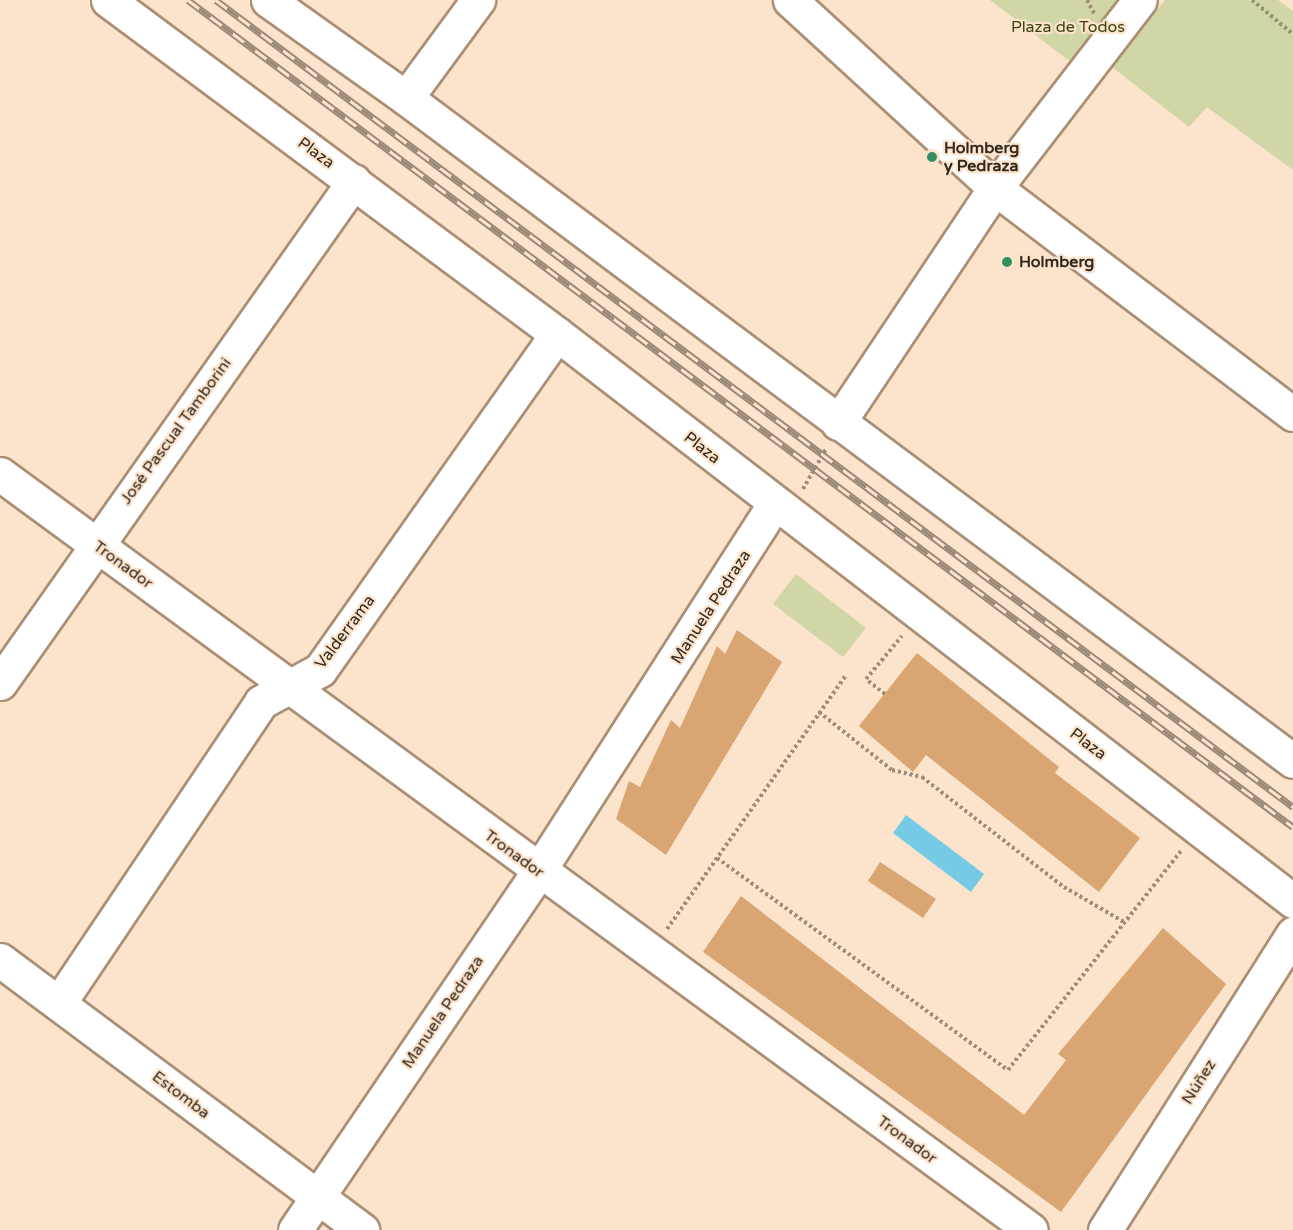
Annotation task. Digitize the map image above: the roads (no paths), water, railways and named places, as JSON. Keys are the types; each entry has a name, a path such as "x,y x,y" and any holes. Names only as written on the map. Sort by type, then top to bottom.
{"street":[{"name":"Plaza","path":"108,0 557,334 774,505 1293,901"},
{"path":"268,0 406,98 1293,761"},
{"path":"406,98 478,0"},
{"path":"791,0 995,188 1293,414"},
{"path":"838,423 995,188 1140,0"},
{"name":"José Pascual Tamborini","path":"0,683 95,544 354,181"},
{"name":"Valderrama","path":"59,1003 261,702 320,670 557,334"},
{"name":"Tronador","path":"0,474 538,872 1031,1230"},
{"name":"Manuela Pedraza","path":"295,1230 538,872 774,505"},
{"name":"Núñez","path":"1105,1230 1293,934"},
{"name":"Estomba","path":"0,960 316,1198 362,1230"}],"water":[{"path":"906,815 984,874 971,892 893,833"}],"railway":[{"path":"188,0 1293,827"},
{"path":"216,0 1293,807"}],"place":[{"name":"Holmberg y Pedraza","path":"932,157"},
{"name":"Holmberg","path":"1007,262"}],"park label":[{"name":"Plaza de Todos","path":"1068,27"}]}
